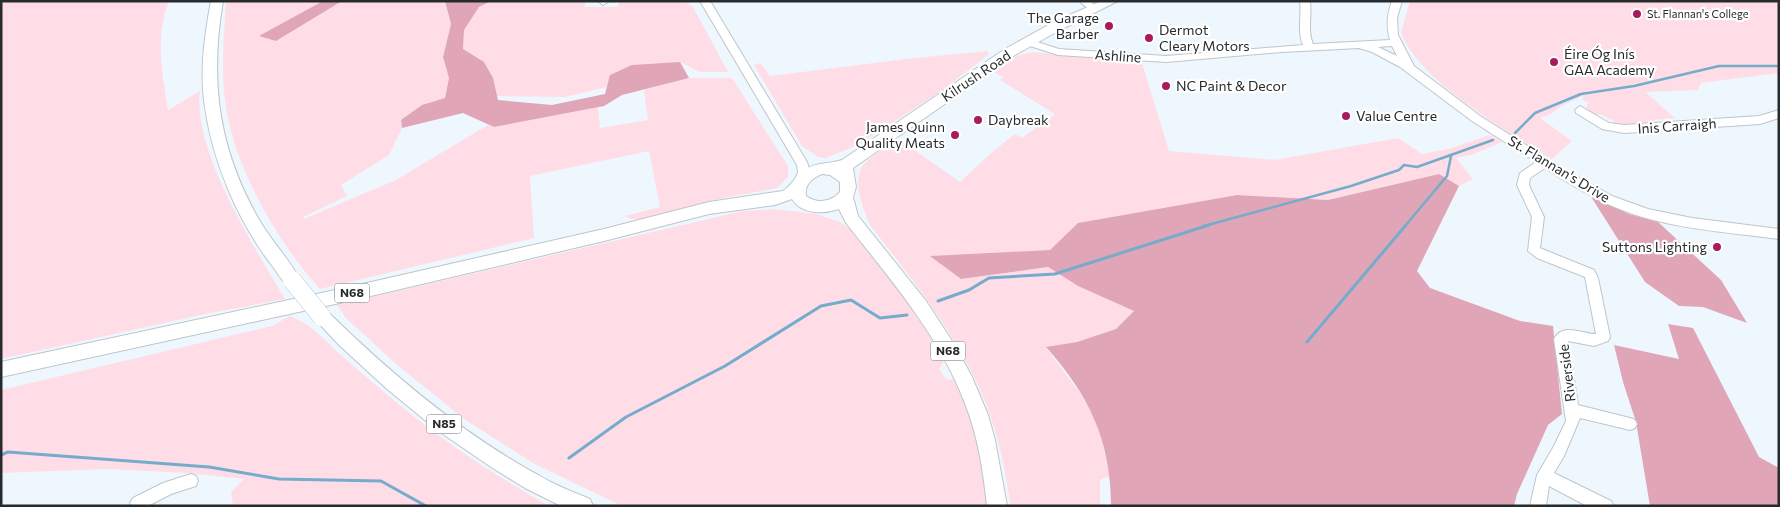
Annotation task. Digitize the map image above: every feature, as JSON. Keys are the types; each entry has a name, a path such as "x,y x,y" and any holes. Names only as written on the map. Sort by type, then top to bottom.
{"main road":[{"name":"N85","path":"217,1 211,33 211,100 220,137 236,187 258,231 292,280 322,317 348,343 445,425 525,478 583,506"},
{"name":"Kilrush Road","path":"847,172 996,61 1089,5 1112,1"},
{"path":"814,206 800,198 809,174 847,172"},
{"name":"N68","path":"814,206 835,204 845,197 848,191 847,172"},
{"name":"N68","path":"1,370 358,292 604,235 709,208 788,195 809,174"},
{"name":"N68","path":"845,197 852,219 930,322 974,401 986,439 997,506"},
{"name":"N68","path":"759,201 797,202 841,211 852,219"}],"street":[{"path":"705,1 809,174"},
{"path":"1305,1 1307,16 1304,35 1309,47"},
{"path":"1398,1 1392,21 1394,44 1417,74"},
{"name":"Ashline","path":"1028,42 1058,52 1166,59 1309,47 1394,44"},
{"path":"1360,45 1375,49 1417,74"},
{"name":"St. Flannan's Drive","path":"1417,74 1469,114 1609,200 1642,212 1667,218 1779,234"},
{"name":"Inis Carraigh","path":"1580,110 1606,126 1624,130 1760,120 1779,114"},
{"name":"Riverside","path":"1538,506 1544,475 1559,451 1573,421 1561,339 1566,335 1594,340 1603,337 1590,274 1534,251 1533,246 1538,217 1523,185 1524,176 1545,162"},
{"name":"Riverside","path":"1571,410 1630,424"},
{"path":"1544,475 1606,506"},
{"path":"135,505 168,488 191,481"}],"shaded area":[{"path":"1,1 169,1 162,28 161,42 162,69 168,110 200,91 200,115 215,170 243,227 285,299 205,314 1,359"},
{"path":"226,1 323,1 260,36 276,41 342,1 445,1 451,24 443,57 449,78 445,98 422,105 401,120 402,128 389,155 341,185 347,196 303,217 304,219 396,180 488,125 494,127 598,107 600,128 648,120 644,90 689,78 732,78 788,166 788,177 777,188 723,198 640,219 631,219 625,216 660,207 649,151 530,176 534,238 320,289 288,249 273,225 247,176 237,150 229,125 223,75"},
{"path":"323,1 342,1 276,41 259,36"},
{"path":"445,1 491,1 479,7 464,30 463,49 484,62 493,78 498,100 552,105 605,94 610,75 632,65 680,62 689,78 622,95 604,106 494,127 463,113 402,128 401,120 422,105 445,98 449,78 443,57 451,24"},
{"path":"491,1 585,1 585,7 617,7 620,1 684,1 693,7 728,72 700,72 680,62 611,75 607,87 565,97 497,96 493,78 463,49 464,30 479,7"},
{"path":"1410,1 1779,1 1779,73 1701,83 1698,90 1645,92 1675,118 1654,120 1657,125 1615,125 1613,120 1599,114 1595,116 1590,113 1586,106 1589,103 1583,100 1583,96 1540,118 1572,141 1552,159 1489,120 1445,87 1426,69 1411,51 1401,33"},
{"path":"987,51 989,54 944,89 858,145 825,158 818,157 802,146 754,65 760,63 770,76"},
{"path":"1033,52 1142,63 1169,151 1275,160 1398,138 1422,154 1448,149 1490,135 1502,142 1474,154 1456,158 1473,179 1459,186 1439,174 1328,200 1237,195 1078,223 1050,250 931,256 961,279 1048,267 1078,286 1134,311 1116,329 1077,342 1046,348 1080,393 1097,422 1111,478 1105,477 1100,480 1100,506 1011,506 997,436 972,372 924,296 870,225 859,192 858,178 862,167 872,157 887,147 894,150 903,142 960,182 1015,134 1022,138 1055,114 1000,80 1003,77 994,72 1017,56"},
{"path":"1439,174 1459,186 1417,271 1430,288 1520,321 1553,326 1562,414 1548,425 1517,494 1514,506 1111,506 1107,460 1095,420 1074,383 1046,347 1077,342 1116,329 1134,311 1078,286 1048,267 961,279 930,256 1050,250 1078,223 1237,195 1328,200"},
{"path":"1590,195 1629,214 1658,222 1721,280 1747,323 1703,307 1679,306 1645,282"},
{"path":"774,209 817,214 840,222 855,233 911,306 941,353 944,361 939,369 946,379 954,380 970,415 981,456 989,506 622,506 533,463 464,419 395,363 346,318 337,305 743,211"},
{"path":"290,316 312,329 385,393 445,440 549,506 233,506 231,492 244,479 187,473 107,469 1,473 1,390 272,326"},
{"path":"1668,324 1693,328 1759,457 1779,468 1779,506 1650,506 1636,422 1623,382 1614,345 1679,359"}],"waterway":[{"path":"1515,133 1535,113 1581,94 1634,86 1719,66 1779,66"},
{"path":"1204,226 1351,186 1399,170 1404,165 1417,167 1493,140"},
{"path":"1405,226 1447,176 1451,156"},
{"path":"938,301 969,290 989,278 1055,274 1209,225"},
{"path":"1307,342 1406,225"},
{"path":"569,458 626,417 725,366 821,306 851,300 880,318 907,315"},
{"path":"1,455 8,452 209,467 279,479 381,481 426,506"}],"place":[{"name":"St. Flannan's College","path":"1637,14"},
{"name":"The Garage Barber","path":"1109,26"},
{"name":"Dermot Cleary Motors","path":"1149,38"},
{"name":"Éire Óg Inís GAA Academy","path":"1554,62"},
{"name":"NC Paint & Decor","path":"1166,86"},
{"name":"Value Centre","path":"1346,116"},
{"name":"Daybreak","path":"978,120"},
{"name":"James Quinn Quality Meats","path":"955,135"},
{"name":"Suttons Lighting","path":"1717,247"}]}
